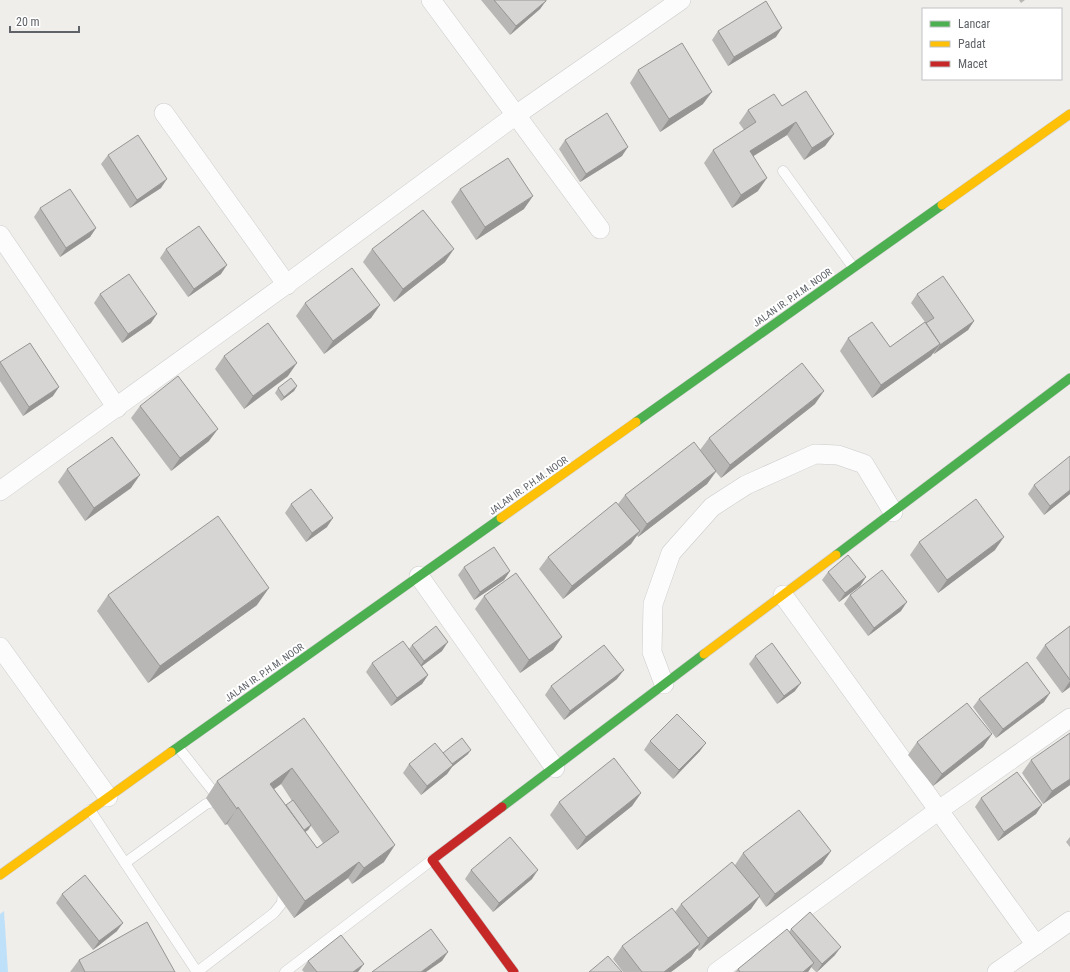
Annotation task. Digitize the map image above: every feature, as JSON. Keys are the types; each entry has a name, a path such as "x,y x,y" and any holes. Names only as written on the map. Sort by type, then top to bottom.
{"main road":[{"name":"JALAN IR. P.H.M. NOOR","path":"0,875 1070,114"},
{"path":"514,972 432,860 1070,379"}],"street":[{"path":"431,0 600,229"},
{"path":"0,491 287,285 516,115 681,0"},
{"path":"164,113 287,285"},
{"path":"0,235 117,408"},
{"path":"664,684 652,652 653,604 671,553 712,507 746,485 815,454 838,455 864,464 893,512"},
{"path":"419,576 555,768"},
{"path":"783,595 1036,945"},
{"path":"0,647 108,797"},
{"path":"717,972 939,810 1070,718"},
{"path":"997,972 1070,921"}],"lane":[{"path":"784,171 853,267"},
{"path":"125,862 206,804 223,803 178,747"},
{"path":"90,810 197,972 274,913 282,903 283,891 281,882"},
{"path":"285,972 432,860"}],"water":[{"path":"4,911 8,972 0,972 0,914"}],"building":[{"path":"494,0 546,0 546,1 516,26"},
{"path":"766,1 782,28 734,57 718,31"},
{"path":"682,43 712,92 669,119 638,70"},
{"path":"806,91 834,134 812,148 796,122 750,151 767,178 741,195 713,150 756,122 748,110 774,94 782,106"},
{"path":"607,113 628,147 586,174 565,140"},
{"path":"138,135 167,179 137,200 108,155"},
{"path":"508,158 533,196 485,227 460,189"},
{"path":"70,189 96,228 66,248 40,208"},
{"path":"423,210 454,249 403,289 372,249"},
{"path":"199,226 227,265 194,289 166,249"},
{"path":"352,268 380,305 333,341 305,303"},
{"path":"129,274 157,314 128,334 100,294"},
{"path":"943,276 974,321 940,345 926,323 934,318 917,294"},
{"path":"872,322 890,347 925,322 940,344 881,385 848,338"},
{"path":"268,323 297,363 253,396 224,356"},
{"path":"30,343 59,387 29,407 0,362"},
{"path":"802,363 824,391 730,465 709,438"},
{"path":"178,376 218,429 180,458 140,406"},
{"path":"291,378 297,386 284,397 278,388"},
{"path":"112,437 140,475 94,508 67,469"},
{"path":"694,442 716,471 647,524 625,495"},
{"path":"1070,456 1070,490 1050,506 1034,485"},
{"path":"311,489 333,518 312,533 291,504"},
{"path":"976,499 1004,537 947,580 919,542"},
{"path":"616,502 640,531 572,586 548,557"},
{"path":"218,516 269,588 160,666 108,595"},
{"path":"494,547 510,571 480,592 464,567"},
{"path":"848,555 866,577 845,593 828,572"},
{"path":"882,570 907,602 874,628 850,595"},
{"path":"516,573 562,637 529,660 484,596"},
{"path":"436,626 448,642 424,661 412,645"},
{"path":"1070,626 1070,680 1045,645"},
{"path":"403,641 428,675 397,698 372,663"},
{"path":"772,643 801,683 784,696 755,656"},
{"path":"604,645 624,670 570,711 551,686"},
{"path":"1027,662 1050,693 1003,729 979,699"},
{"path":"967,703 992,734 942,774 917,742"},
{"path":"677,714 706,743 679,770 650,741"},
{"path":"304,718 395,845 364,868 359,862 305,901 238,807 237,809 217,781","holes":["292,768 339,832 317,848 270,784"]},
{"path":"1070,733 1070,779 1052,791 1031,760"},
{"path":"462,738 471,750 452,764 443,753"},
{"path":"435,743 453,765 427,786 409,764"},
{"path":"614,758 641,793 586,837 559,802"},
{"path":"1017,772 1042,805 1004,832 981,798"},
{"path":"293,800 311,825 304,830 286,805"},
{"path":"799,810 831,851 775,894 743,853"},
{"path":"510,837 538,870 499,903 471,870"},
{"path":"732,862 760,896 708,938 681,904"},
{"path":"85,875 123,923 99,941 62,894"},
{"path":"672,908 700,944 664,972 642,972 622,946"},
{"path":"810,912 841,947 822,964 791,929"},
{"path":"147,922 175,972 85,972 79,960"},
{"path":"431,929 448,952 421,972 372,972"},
{"path":"787,929 814,963 803,972 740,972 738,969"},
{"path":"341,935 364,964 353,972 317,972 308,961"},
{"path":"608,956 622,972 589,972"}],"traffic: fast":[{"path":"636,422 942,205"},
{"path":"836,555 1070,378"},
{"path":"171,752 501,518"},
{"path":"502,807 704,654"}],"traffic: slow":[{"path":"942,205 1070,114"},
{"path":"501,518 636,422"},
{"path":"704,654 836,555"},
{"path":"0,875 171,752"}],"traffic: jam":[{"path":"502,807 432,860 514,972"}]}
